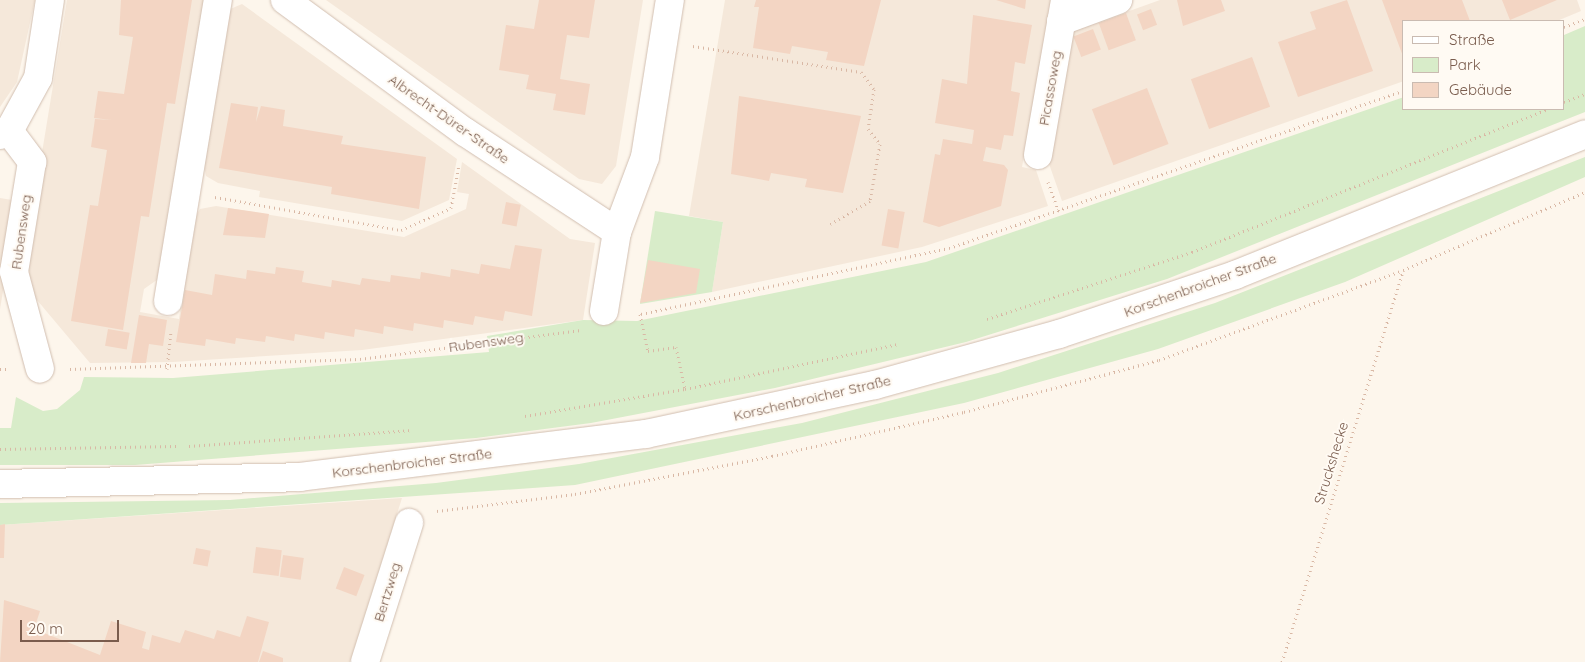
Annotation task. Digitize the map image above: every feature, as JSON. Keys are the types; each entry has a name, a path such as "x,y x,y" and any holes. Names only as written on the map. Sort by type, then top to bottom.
{"street":[{"path":"4,133 38,78 50,0"},
{"path":"168,301 218,0"},
{"name":"Albrecht-Dürer-Straße","path":"285,0 465,132 616,232"},
{"path":"604,311 616,232 645,157 670,0"},
{"name":"Picassoweg","path":"1038,155 1063,10 1118,0"},
{"name":"Rubensweg","path":"4,133 32,162 14,272 40,368"},
{"name":"Korschenbroicher Straße","path":"0,484 300,477 646,434 875,384 1059,334 1235,275 1585,134"},
{"name":"Bertzweg","path":"365,662 409,523"}],"path":[{"path":"1565,28 1585,19"},
{"path":"663,42 861,72 874,89 868,129 880,144 870,201 830,224"},
{"path":"604,311 641,314 949,248 1402,91"},
{"path":"1565,102 1585,94"},
{"path":"984,320 1192,252 1546,110"},
{"path":"185,192 401,230 451,208 465,132"},
{"path":"409,523 438,511 585,492 964,412 1159,360 1403,270 1585,192"},
{"name":"Struckshecke","path":"1282,662 1403,270"},
{"path":"167,369 173,315 168,301"},
{"name":"Rubensweg","path":"0,369 167,369 360,360 593,328 604,311"},
{"path":"641,314 648,351 676,347 685,389"},
{"path":"522,416 685,389 908,342"},
{"path":"0,449 188,446 416,429"}],"shaded area":[{"path":"0,0 35,0 17,82 0,107"},
{"path":"67,0 207,0 161,277 144,289 140,312 179,319 192,222 200,209 216,206 404,237 466,209 469,194 457,192 462,162 570,239 595,243 583,320 362,350 173,362 90,363 21,281"},
{"path":"326,0 643,0 616,166 602,184 579,179"},
{"path":"725,0 1051,0 1022,167 1036,170 1048,206 922,247 712,292 723,222 689,216"},
{"path":"1160,0 1577,0 1581,11 1559,20 1402,20 1402,82 1062,201 1047,158 1068,33"},
{"path":"242,4 457,159 449,200 402,221 259,197 260,191 218,183 206,176 203,161 228,10"},
{"path":"0,198 18,201 0,309"},
{"path":"402,498 350,662 0,662 0,525"}],"green space":[{"path":"1585,26 1585,112 1167,279 966,342 775,388 591,423 476,438 135,465 0,465 0,428 11,428 16,397 43,411 57,409 80,390 84,377 173,378 489,352 487,336 583,320 637,321 926,262 1402,98 1402,110 1565,110 1565,35"},
{"path":"1585,157 1585,177 1345,282 1158,349 964,403 575,485 0,525 0,503 230,500 436,483 579,464 802,423 998,373 1215,303"},
{"path":"655,211 723,222 712,292 640,304"}],"building":[{"path":"121,0 192,0 175,104 167,103 149,217 141,216 123,330 71,321 90,205 98,206 107,150 91,147 95,119 112,120 94,118 98,91 124,94 133,37 119,35"},
{"path":"539,0 595,0 589,38 567,35 560,79 590,84 585,115 553,110 556,94 526,89 529,75 499,70 506,25 534,29"},
{"path":"756,0 881,0 864,66 826,60 828,52 792,46 790,54 753,48 759,7 754,7"},
{"path":"996,0 1026,0 1025,9"},
{"path":"1177,0 1221,0 1225,11 1183,26"},
{"path":"1347,0 1373,71 1298,97 1278,42 1316,29 1310,12"},
{"path":"1382,0 1462,0 1470,20 1402,20 1402,54"},
{"path":"1502,0 1557,0 1510,20"},
{"path":"1151,9 1157,25 1143,30 1137,14"},
{"path":"1126,13 1136,40 1109,50 1099,23"},
{"path":"973,15 1032,25 1025,64 1015,62 1011,91 1020,93 1013,136 1004,135 1001,150 986,147 983,161 1004,165 1008,170 1001,206 939,227 923,222 935,154 940,155 943,139 972,144 974,130 935,123 942,79 967,84"},
{"path":"1093,29 1101,50 1081,57 1073,37"},
{"path":"1252,57 1270,107 1209,129 1191,79"},
{"path":"1147,88 1169,144 1113,165 1092,109"},
{"path":"739,96 861,116 843,193 805,187 807,179 771,173 769,181 731,174"},
{"path":"231,103 258,107 256,122 261,106 285,110 283,126 343,136 341,144 426,157 419,209 331,194 332,187 219,168"},
{"path":"506,202 521,205 517,226 502,224"},
{"path":"228,208 269,214 265,238 223,235"},
{"path":"888,209 905,212 898,248 882,245"},
{"path":"515,245 542,249 532,316 505,311 503,321 475,316 473,325 444,320 443,328 414,323 413,331 384,326 383,334 355,329 354,337 325,332 324,339 295,334 294,341 266,336 265,342 236,338 235,344 206,339 205,346 176,342 185,290 212,295 215,274 246,279 247,270 275,274 276,267 304,271 302,282 331,287 332,280 360,285 362,278 390,282 391,275 420,279 421,272 450,277 451,269 479,274 481,264 510,269"},
{"path":"648,260 700,269 696,293 640,303"},
{"path":"139,315 167,320 163,346 149,344 146,363 131,363"},
{"path":"108,329 130,333 127,350 105,346"},
{"path":"5,524 4,558 0,558 0,525"},
{"path":"256,547 282,550 279,576 253,573"},
{"path":"196,548 211,551 208,567 193,564"},
{"path":"283,555 304,558 301,580 280,577"},
{"path":"344,567 365,575 356,596 336,588"},
{"path":"4,600 40,611 34,629 100,655 111,621 146,632 142,648 149,650 152,635 180,643 185,630 214,639 217,630 240,637 247,616 269,622 258,662 0,662"},
{"path":"263,651 283,658 283,662 259,662"}]}
